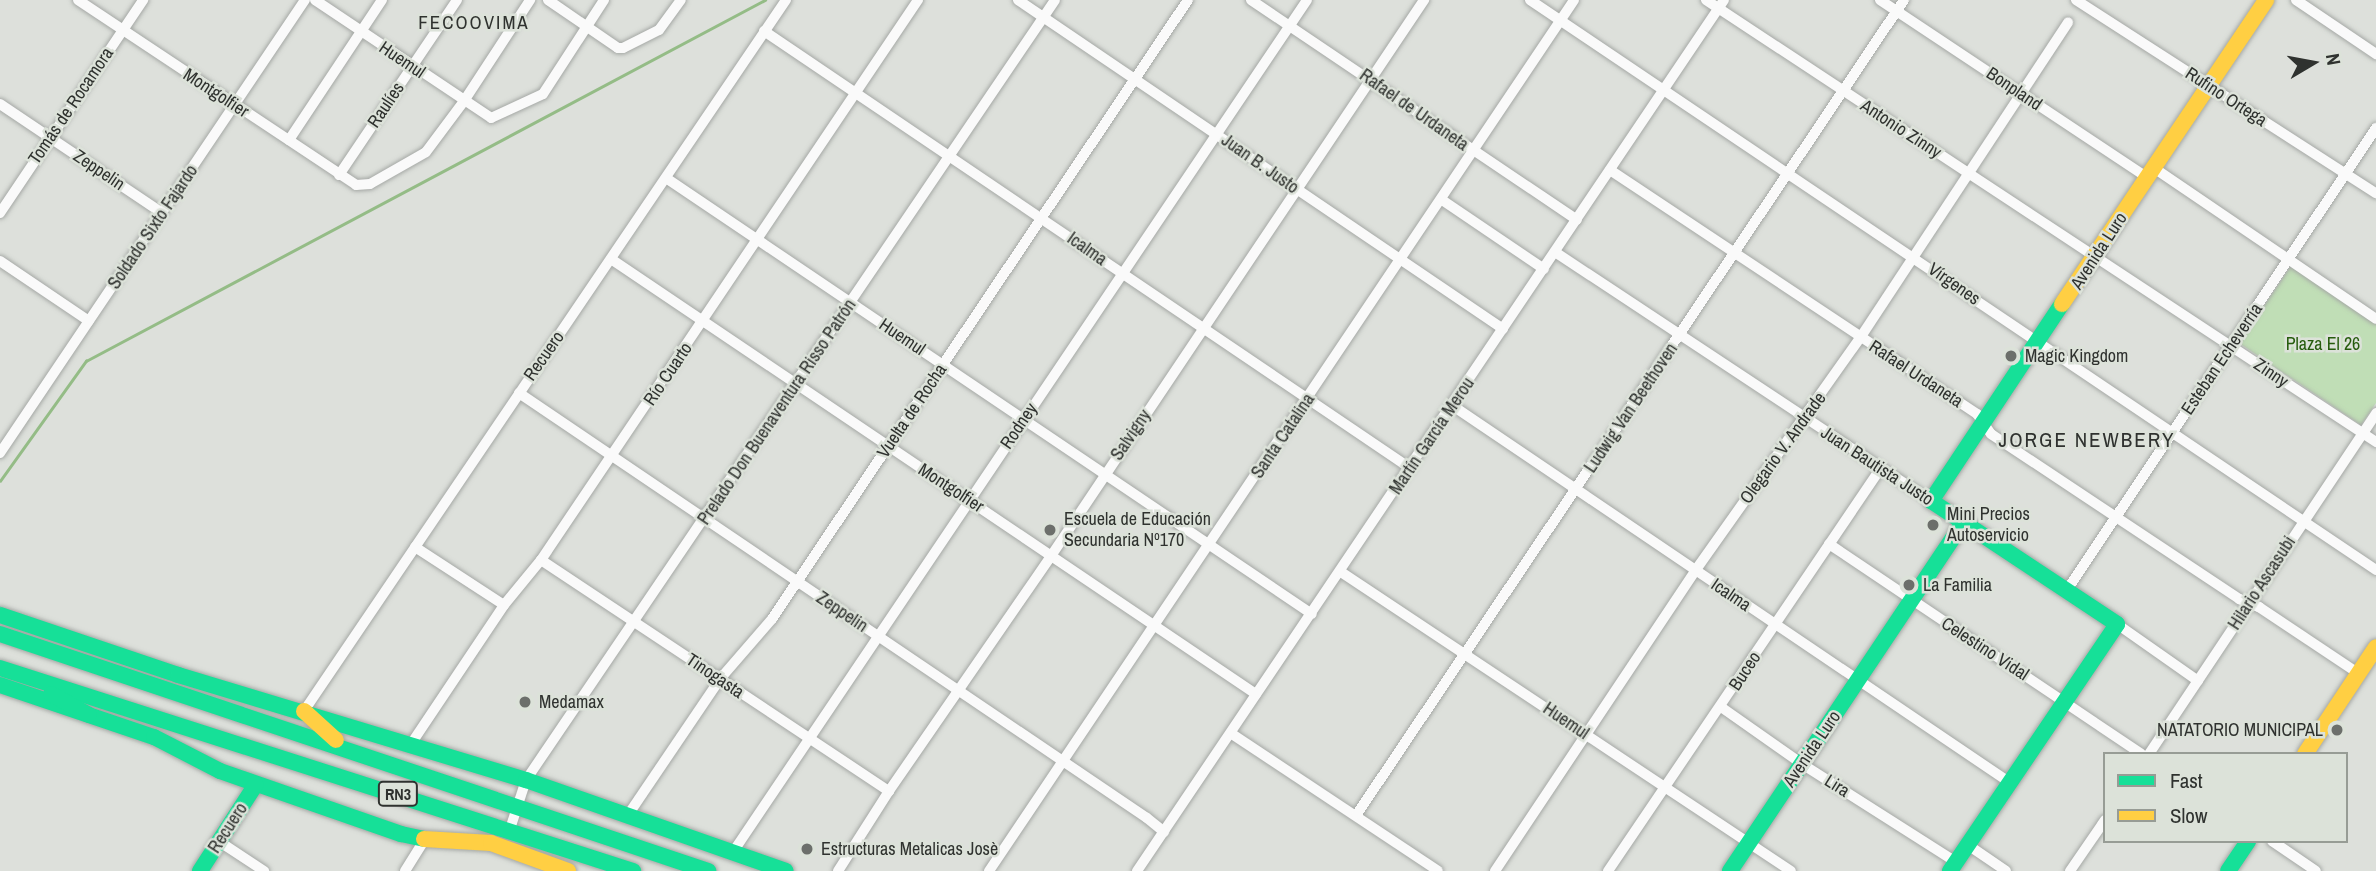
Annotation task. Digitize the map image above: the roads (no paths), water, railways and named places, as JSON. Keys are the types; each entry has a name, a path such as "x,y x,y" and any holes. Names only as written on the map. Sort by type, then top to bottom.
{"main road":[{"name":"Avenida Luro","path":"1931,501 2266,0"},
{"name":"Juan Bautista Justo","path":"1931,501 2117,624"},
{"name":"Avenida Luro","path":"1730,871 1964,522"},
{"path":"0,615 178,675 526,780 786,871"},
{"path":"1953,866 2117,624"},
{"name":"RN3","path":"0,634 708,871"},
{"path":"2306,752 2376,647"},
{"path":"7,671 89,715"},
{"name":"RN3","path":"7,671 161,722 510,829 634,871"},
{"path":"0,685 154,737 220,771 401,834 425,839 491,844 568,871"},
{"path":"304,712 320,729 357,754"},
{"name":"Recuero","path":"200,871 256,784"},
{"path":"2228,871 2247,843"}],"street":[{"name":"Montgolfier","path":"78,0 356,185 370,184 419,158 464,102"},
{"name":"Tomás de Rocamora","path":"0,213 143,0"},
{"name":"Soldado Sixto Fajardo","path":"0,453 305,0"},
{"name":"Huemul","path":"314,0 491,118 543,94 587,26"},
{"path":"289,140 382,0"},
{"name":"Raulíes","path":"339,175 457,0"},
{"path":"464,102 530,0"},
{"path":"548,0 618,48 659,30 681,0"},
{"path":"587,26 604,0"},
{"name":"Recuero","path":"304,712 786,0"},
{"name":"Río Cuarto","path":"411,744 504,605 541,561 918,0"},
{"name":"Juan B. Justo","path":"1018,0 1503,329"},
{"name":"Prelado Don Buenaventura Risso Patrón","path":"510,829 526,780 706,519 1055,0"},
{"name":"Vuelta de Rocha","path":"628,815 720,678 772,619 1188,0"},
{"name":"Rafael de Urdaneta","path":"1251,0 1577,220"},
{"name":"Rodney","path":"733,852 1307,0"},
{"name":"Salvigny","path":"838,871 889,791 1051,556 1424,0"},
{"name":"Vírgenes","path":"1531,0 2376,570"},
{"name":"Santa Catalina","path":"989,871 1156,627 1574,0"},
{"name":"Antonio Zinny","path":"1706,0 1721,4 1843,91 2095,258"},
{"name":"Bonpland","path":"1880,0 2022,94 2288,259 2376,319"},
{"name":"Ludwig Van Beethoven","path":"1357,814 1904,0"},
{"path":"2296,0 2376,54"},
{"name":"Rufino Ortega","path":"2081,1 2376,193"},
{"name":"Martín García Merou","path":"1137,871 1453,406 1721,4"},
{"name":"Olegario V. Andrade","path":"1494,871 1695,571 1860,338 2068,22"},
{"name":"Icalma","path":"764,31 1410,468"},
{"name":"Zeppelin","path":"0,104 163,213"},
{"name":"Esteban Echeverría","path":"2067,590 2376,128"},
{"name":"Rafael Urdaneta","path":"1610,170 1977,414 1991,434 2239,599 2250,603 2358,673"},
{"name":"Huemul","path":"666,178 1312,614"},
{"path":"1442,200 1544,269"},
{"name":"Juan Bautista Justo","path":"1555,252 1678,336 1931,501"},
{"name":"Zinny","path":"2095,258 2376,442"},
{"name":"Montgolfier","path":"611,259 1256,694"},
{"path":"0,261 89,321"},
{"name":"Zeppelin","path":"519,393 1164,832"},
{"name":"Icalma","path":"1453,406 2009,782"},
{"name":"Hilario Ascasubi","path":"2150,752 2376,413"},
{"name":"Buceo","path":"1610,870 1880,469"},
{"name":"Celestino Vidal","path":"1829,544 2138,752"},
{"path":"415,547 504,605"},
{"name":"Tinogasta","path":"541,561 889,791"},
{"name":"Huemul","path":"1341,572 1791,871"},
{"name":"Juan Bautista Justo","path":"2117,624 2197,681"},
{"name":"Lira","path":"1721,707 1953,866"},
{"path":"1232,734 1357,814 1438,871"},
{"path":"2070,871 2103,823"},
{"path":"405,871 425,839"},
{"path":"220,842 264,871"},
{"path":"2275,843 2316,871"},
{"path":"1968,845 2006,871"}],"waterway":[{"path":"0,481 86,361 765,0"}],"place":[{"name":"Magic Kingdom","path":"2011,356"},
{"name":"Mini Precios Autoservicio","path":"1933,525"},
{"name":"Escuela de Educación Secundaria Nº170","path":"1050,530"},
{"name":"La Familia","path":"1909,585"},
{"name":"Medamax","path":"525,702"},
{"name":"NATATORIO MUNICIPAL","path":"2337,730"},
{"name":"Estructuras Metalicas Josè","path":"807,849"}],"district":[{"name":"FECOOVIMA","path":"474,23"},
{"name":"JORGE NEWBERY","path":"2087,440"}],"park label":[{"name":"Plaza El 26","path":"2323,344"}]}
